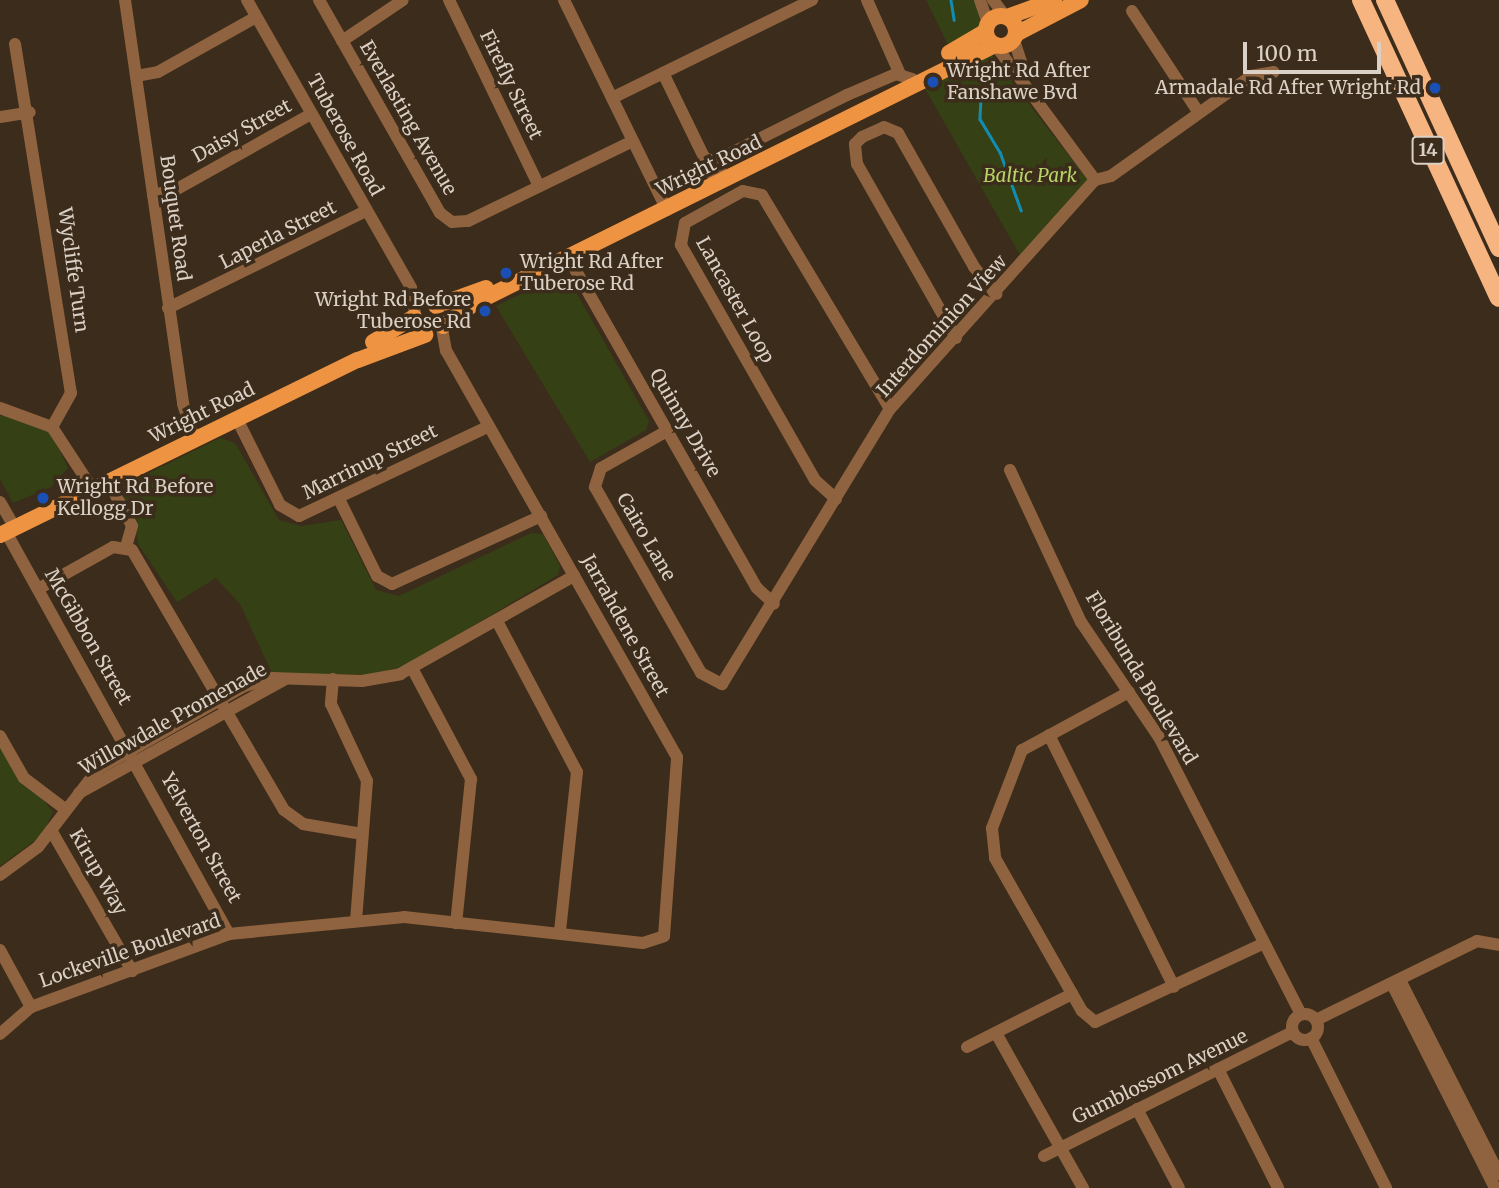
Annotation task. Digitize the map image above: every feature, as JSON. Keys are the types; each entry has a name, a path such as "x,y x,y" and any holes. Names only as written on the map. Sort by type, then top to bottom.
{"highway":[{"name":"14","path":"1361,0 1499,298"},
{"name":"14","path":"1385,0 1499,248"}],"main road":[{"path":"1054,0 1006,16 1015,37 1081,0"},
{"name":"Wright Road","path":"193,435 237,419 435,331 664,206 715,170 906,76 1006,16"},
{"path":"987,27 996,46"},
{"name":"Wright Road","path":"4,528 193,435 434,306 664,206 1015,37"},
{"path":"434,306 435,331"},
{"path":"414,316 435,331"}],"street":[{"name":"Bouquet Road","path":"125,0 168,308 193,435"},
{"name":"Tuberose Road","path":"247,0 411,288 434,306"},
{"name":"Everlasting Avenue","path":"319,0 445,218 462,223 633,141"},
{"path":"342,41 403,0"},
{"name":"Firefly Street","path":"449,0 539,186"},
{"path":"612,97 812,0"},
{"path":"867,0 906,76"},
{"path":"980,0 987,27"},
{"path":"993,0 1006,16"},
{"path":"569,2 664,206"},
{"path":"1132,11 1199,113"},
{"path":"136,76 158,72 256,17"},
{"path":"1015,37 1029,83"},
{"name":"Wycliffe Turn","path":"15,44 30,112 71,393 52,427"},
{"path":"996,46 1029,83 1095,180"},
{"name":"Interdominion View","path":"716,685 730,677 890,409 997,294 1095,180 1111,176 1256,72 1274,72"},
{"path":"663,73 704,157 715,170"},
{"path":"0,117 30,112"},
{"name":"Daisy Street","path":"153,195 177,189 311,114"},
{"path":"956,338 857,164 855,144 862,137 884,127 898,133 974,268 997,294"},
{"name":"Lancaster Loop","path":"836,499 815,480 681,244 685,223 743,191 762,195 890,409"},
{"name":"Laperla Street","path":"168,308 366,211"},
{"name":"Quinny Drive","path":"568,257 757,588 774,604"},
{"name":"Tuberose Road","path":"411,288 414,316"},
{"name":"Jarrahdene Street","path":"435,331 679,763 669,926 659,941"},
{"path":"0,408 52,427 91,486"},
{"name":"Marrinup Street","path":"237,419 289,514 304,516 489,426"},
{"name":"Cairo Lane","path":"667,431 601,468 595,487 701,673 716,685"},
{"name":"Floribunda Boulevard","path":"1010,470 1081,622 1167,753 1260,945 1301,1014"},
{"path":"114,494 132,526 126,547"},
{"path":"339,499 377,576 392,584 541,516"},
{"name":"McGibbon Street","path":"0,502 4,528 133,756"},
{"path":"38,589 113,547 126,547 141,560 290,817 362,834"},
{"name":"Willowdale Promenade","path":"0,875 51,830 88,778 223,705 258,681 377,680 412,668 575,576"},
{"path":"497,621 577,772 560,930"},
{"path":"412,668 471,779 456,922"},
{"path":"333,680 331,704 368,781 356,920"},
{"path":"1129,692 1021,750 990,844 1087,1018 1101,1022 1260,945"},
{"path":"1049,735 1174,987"},
{"path":"0,736 24,778 65,809"},
{"name":"Yelverton Street","path":"133,756 229,934"},
{"name":"Kirup Way","path":"51,830 132,971"},
{"name":"Lockeville Boulevard","path":"0,1034 31,1007 229,934 356,920 456,922 659,941"},
{"path":"1386,1188 1311,1038 1317,1020 1396,982 1494,942"},
{"path":"0,950 31,1007"},
{"path":"1396,982 1499,1174"},
{"path":"1396,982 1495,1188"},
{"path":"967,1047 1072,994"},
{"path":"1311,1038 1293,1032 1301,1014 1317,1020"},
{"name":"Gumblossom Avenue","path":"1044,1156 1293,1032"},
{"path":"996,1033 1083,1188"},
{"path":"1218,1069 1278,1188"},
{"path":"1137,1109 1179,1188"}],"green space":[{"path":"926,0 976,0 982,26 950,49"},
{"name":"Baltic Park","path":"990,53 1089,182 1021,257 924,87"},
{"path":"560,275 568,278 649,421 646,430 590,462 496,306"},
{"path":"17,415 52,434 68,468 51,487 13,503 0,479 0,416"},
{"path":"220,438 235,443 279,520 301,526 341,520 376,590 399,596 531,533 543,534 560,566 558,575 409,664 373,675 272,673 240,604 216,578 177,602 138,544 134,516 118,488"},
{"path":"0,745 53,812 42,835 0,866"}],"waterway":[{"path":"951,0 954,20"},
{"path":"981,98 980,119 1000,152 1021,210"}],"place":[{"name":"Wright Rd After Fanshawe Bvd","path":"933,82"},
{"name":"Armadale Rd After Wright Rd","path":"1435,88"},
{"name":"Wright Rd After Tuberose Rd","path":"506,273"},
{"name":"Wright Rd Before Tuberose Rd","path":"485,311"},
{"name":"Wright Rd Before Kellogg Dr","path":"43,498"}]}
